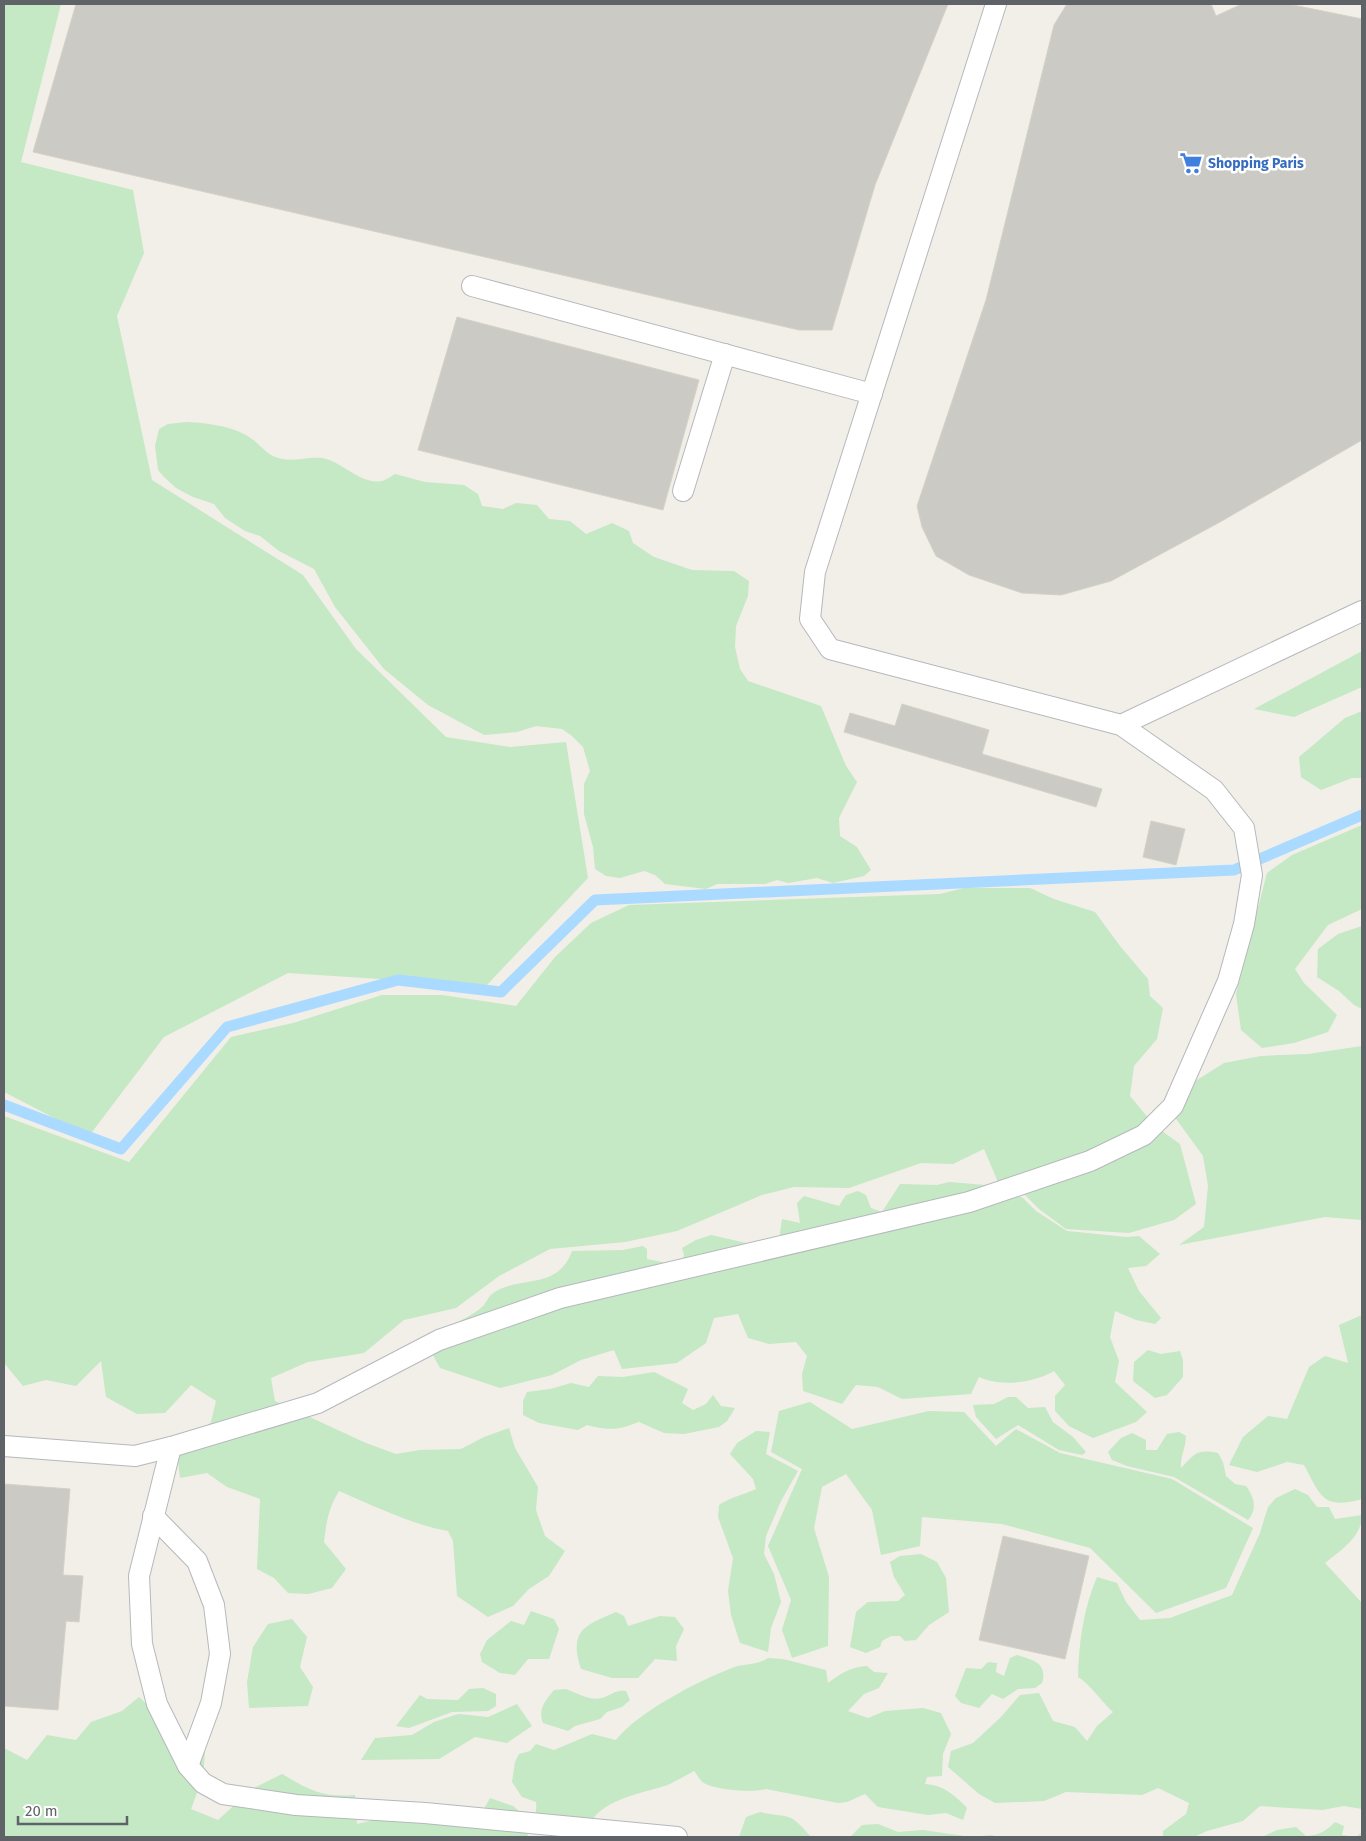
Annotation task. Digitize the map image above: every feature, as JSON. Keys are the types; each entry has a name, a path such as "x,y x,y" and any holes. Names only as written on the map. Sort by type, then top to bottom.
{"lane":[{"path":"4,1446 135,1456 171,1447 318,1403 439,1340 560,1298 969,1202 1090,1161 1144,1135 1173,1106 1228,981 1244,924 1252,875 1244,828 1214,790 1121,725 830,649 810,619 815,572 996,4"},
{"path":"472,286 872,394"},
{"path":"683,491 725,354"},
{"path":"1121,725 1362,611"},
{"path":"171,1447 139,1576 142,1644 157,1704 188,1766 203,1783 223,1794 278,1802 677,1837"},
{"path":"153,1516 197,1561 214,1605 220,1654 211,1703 188,1766"}],"green space":[{"path":"4,4 61,4 21,162 133,190 144,253 117,316 152,480 303,575 356,649 446,737 510,747 566,742 588,878 486,986 288,973 164,1037 89,1136 4,1092"},
{"path":"187,422 212,424 237,431 252,439 270,454 279,458 291,460 322,458 329,460 366,480 382,481 395,474 425,482 464,485 478,494 482,506 503,509 516,503 537,505 549,519 570,521 586,534 612,523 629,531 633,543 654,557 692,570 734,571 749,581 748,596 736,626 735,647 740,669 748,681 821,706 846,766 857,782 839,818 840,836 857,847 871,870 864,876 833,883 817,878 788,883 777,880 765,884 717,884 706,889 665,884 655,875 644,871 620,878 606,876 595,869 593,847 584,814 584,784 590,771 583,747 562,729 536,726 517,732 484,735 428,705 384,669 335,607 314,569 279,551 260,536 245,531 225,518 214,504 193,497 176,488 158,470 155,446 159,429 168,424"},
{"path":"1362,651 1362,687 1294,717 1254,709"},
{"path":"1362,711 1362,778 1352,778 1321,790 1301,777 1299,757 1345,718"},
{"path":"1362,825 1362,909 1328,925 1295,969 1304,983 1337,1015 1328,1032 1294,1043 1262,1048 1241,1030 1236,994 1267,873 1292,855"},
{"path":"964,888 1030,888 1054,899 1095,912 1148,979 1150,996 1163,1008 1157,1039 1134,1066 1130,1096 1155,1126 1180,1144 1196,1204 1174,1220 1129,1233 1066,1229 1039,1209 1025,1195 998,1182 984,1149 953,1164 921,1163 849,1188 794,1187 762,1195 677,1231 625,1242 550,1249 499,1276 456,1308 404,1320 364,1353 308,1362 271,1378 275,1401 366,1443 396,1454 420,1450 461,1449 484,1437 509,1428 515,1448 538,1487 536,1510 545,1536 565,1551 549,1576 529,1589 513,1606 488,1617 457,1596 453,1541 448,1531 406,1519 339,1491 328,1515 324,1542 346,1569 332,1588 308,1594 288,1593 274,1578 257,1569 260,1499 227,1487 207,1473 180,1478 177,1453 211,1422 216,1401 191,1385 165,1413 137,1414 106,1397 101,1361 76,1386 46,1380 23,1386 4,1363 4,1116 129,1162 231,1037 293,1023 382,995 442,995 516,1006 555,957 591,923 629,905 940,894"},
{"path":"1362,926 1362,1009 1317,977 1318,949 1338,934"},
{"path":"1362,1046 1362,1220 1325,1217 1179,1245 1204,1227 1208,1186 1203,1156 1171,1112 1189,1085 1224,1063 1261,1056 1308,1054"},
{"path":"949,1182 997,1186 1023,1198 1036,1211 1067,1231 1127,1237 1139,1236 1160,1254 1146,1266 1128,1268 1139,1291 1161,1318 1155,1324 1136,1320 1115,1311 1110,1337 1119,1361 1115,1382 1147,1412 1136,1422 1093,1438 1069,1426 1055,1411 1055,1396 1065,1385 1054,1371 1027,1381 1007,1383 979,1377 971,1394 902,1399 878,1387 856,1385 842,1404 803,1391 802,1374 807,1356 796,1342 769,1344 748,1338 738,1314 714,1318 706,1343 677,1363 622,1369 614,1350 581,1360 552,1375 500,1388 440,1368 429,1348 442,1334 479,1309 492,1294 503,1288 547,1277 557,1272 565,1264 572,1251 623,1250 643,1246 647,1249 647,1259 672,1264 682,1260 684,1255 682,1248 696,1240 711,1235 755,1245 779,1240 782,1219 800,1223 797,1203 804,1196 839,1206 846,1195 858,1191 866,1195 871,1208 882,1212 900,1184 937,1185"},
{"path":"1362,1315 1362,1499 1338,1503 1324,1498 1304,1465 1287,1462 1257,1472 1229,1465 1243,1437 1268,1416 1287,1419 1309,1367 1325,1356 1348,1363 1339,1325"},
{"path":"1148,1350 1161,1354 1180,1351 1183,1360 1183,1377 1167,1395 1155,1398 1133,1381 1134,1362"},
{"path":"654,1372 688,1389 682,1403 693,1410 706,1404 713,1395 721,1406 735,1408 727,1421 719,1427 684,1434 664,1433 639,1422 613,1429 587,1425 578,1430 539,1423 523,1415 523,1401 527,1392 550,1389 571,1383 589,1387 598,1376 623,1377"},
{"path":"1008,1397 1016,1397 1028,1408 1045,1407 1053,1422 1073,1437 1086,1452 1082,1455 1059,1450 1018,1425 996,1439 976,1417 973,1405 994,1404"},
{"path":"810,1402 852,1429 929,1411 964,1412 996,1446 1016,1429 1060,1453 1172,1479 1253,1528 1226,1588 1156,1613 1090,1548 1002,1524 922,1517 920,1546 881,1555 872,1510 846,1474 822,1487 814,1528 829,1577 828,1646 792,1658 782,1630 791,1600 768,1546 802,1469 771,1452 779,1411"},
{"path":"756,1431 770,1432 766,1454 798,1471 781,1501 766,1536 764,1554 774,1574 781,1602 771,1628 768,1652 740,1643 731,1615 728,1591 733,1558 718,1517 719,1505 756,1489 753,1479 730,1454 737,1443"},
{"path":"1179,1432 1186,1436 1181,1468 1197,1453 1218,1453 1223,1462 1226,1476 1235,1484 1246,1486 1251,1494 1254,1507 1248,1520 1174,1477 1127,1466 1112,1460 1108,1452 1121,1438 1132,1433 1146,1440 1146,1450 1157,1450 1167,1434"},
{"path":"1295,1489 1308,1495 1317,1507 1329,1507 1335,1519 1362,1515 1361,1523 1355,1536 1344,1548 1325,1563 1362,1603 1362,1809 1344,1806 1322,1810 1260,1806 1243,1821 1207,1831 1194,1837 1163,1837 1163,1831 1186,1814 1189,1803 1158,1788 1142,1795 1066,1792 1044,1801 995,1803 979,1794 948,1767 951,1751 973,1743 1001,1717 1020,1695 1039,1693 1053,1721 1075,1727 1087,1741 1097,1726 1113,1712 1078,1677 1079,1651 1083,1626 1088,1602 1097,1577 1117,1583 1126,1602 1140,1620 1170,1618 1232,1595 1260,1533 1268,1507 1276,1498"},
{"path":"921,1554 937,1562 946,1578 949,1612 929,1625 916,1640 905,1641 900,1636 891,1636 882,1641 880,1647 866,1653 850,1647 856,1612 868,1602 898,1601 905,1595 894,1577 890,1562 900,1556"},
{"path":"531,1611 554,1619 559,1629 549,1659 528,1659 515,1675 500,1673 482,1662 480,1654 487,1640 511,1621 524,1625"},
{"path":"616,1612 624,1616 628,1626 660,1616 675,1617 684,1629 676,1646 677,1661 655,1659 638,1678 612,1678 581,1669 577,1646 578,1638 587,1626"},
{"path":"292,1619 307,1637 300,1667 313,1687 308,1706 249,1708 247,1682 253,1647 268,1624"},
{"path":"1017,1655 1038,1663 1043,1671 1042,1683 1035,1688 1018,1689 1003,1699 992,1694 979,1708 961,1703 955,1696 966,1668 981,1669 988,1662 997,1663 996,1672 1004,1676 1010,1658"},
{"path":"768,1658 783,1659 826,1670 828,1683 846,1671 867,1666 874,1672 888,1673 879,1688 864,1694 848,1711 868,1718 885,1711 923,1708 941,1713 951,1734 943,1754 942,1776 927,1777 925,1784 937,1786 958,1799 967,1808 963,1820 946,1813 928,1815 878,1807 865,1794 847,1802 838,1803 766,1789 753,1791 725,1789 704,1783 694,1771 670,1784 619,1800 607,1806 597,1814 590,1824 586,1837 555,1836 542,1831 537,1825 536,1802 522,1797 512,1782 515,1762 519,1754 530,1751 536,1744 554,1750 592,1734 616,1740 626,1729 653,1708 686,1689 732,1668"},
{"path":"483,1688 496,1694 496,1706 488,1711 452,1712 409,1728 396,1726 420,1695 427,1699 458,1700 469,1689"},
{"path":"566,1689 588,1698 597,1699 619,1691 626,1691 630,1700 622,1707 607,1712 600,1719 575,1726 568,1731 543,1723 541,1713 545,1702 554,1690"},
{"path":"139,1697 155,1712 174,1736 205,1752 203,1777 191,1809 218,1820 252,1789 282,1774 317,1792 344,1796 355,1795 357,1824 370,1821 391,1810 479,1818 490,1798 513,1806 525,1816 528,1837 4,1837 4,1748 27,1760 47,1735 76,1740 91,1722 122,1711"},
{"path":"517,1704 532,1726 507,1743 475,1737 439,1759 361,1760 375,1738 412,1735 434,1722 458,1714 488,1717"},
{"path":"760,1812 793,1819 811,1837 739,1837 746,1817"},
{"path":"1335,1822 1344,1826 1342,1835 1356,1837 1262,1837 1277,1830 1296,1827 1306,1836 1315,1835 1326,1830"},
{"path":"878,1824 898,1832 923,1830 971,1837 850,1837 862,1825"},
{"path":"991,1835 999,1837 971,1837"}],"building":[{"path":"76,4 948,4 875,185 832,330 799,330 33,152"},
{"name":"Shopping Paris","path":"1067,4 1211,4 1216,16 1242,4 1288,4 1362,19 1362,440 1220,522 1111,581 1061,595 1022,593 969,575 936,556 922,527 917,506 986,300 1054,25"},
{"path":"457,317 699,380 663,510 418,450"},
{"path":"902,704 989,730 982,754 1102,789 1096,807 844,732 850,713 895,726"},
{"path":"1151,821 1185,829 1176,865 1143,857"},
{"path":"4,1484 70,1489 63,1575 83,1576 79,1622 66,1621 58,1710 4,1706"},
{"path":"1003,1536 1089,1556 1065,1659 979,1640"}],"waterway":[{"path":"4,1105 121,1149 227,1027 398,980 501,992 595,900 1234,870 1362,815"}],"place":[{"name":"Shopping Paris","path":"1191,163"}]}
